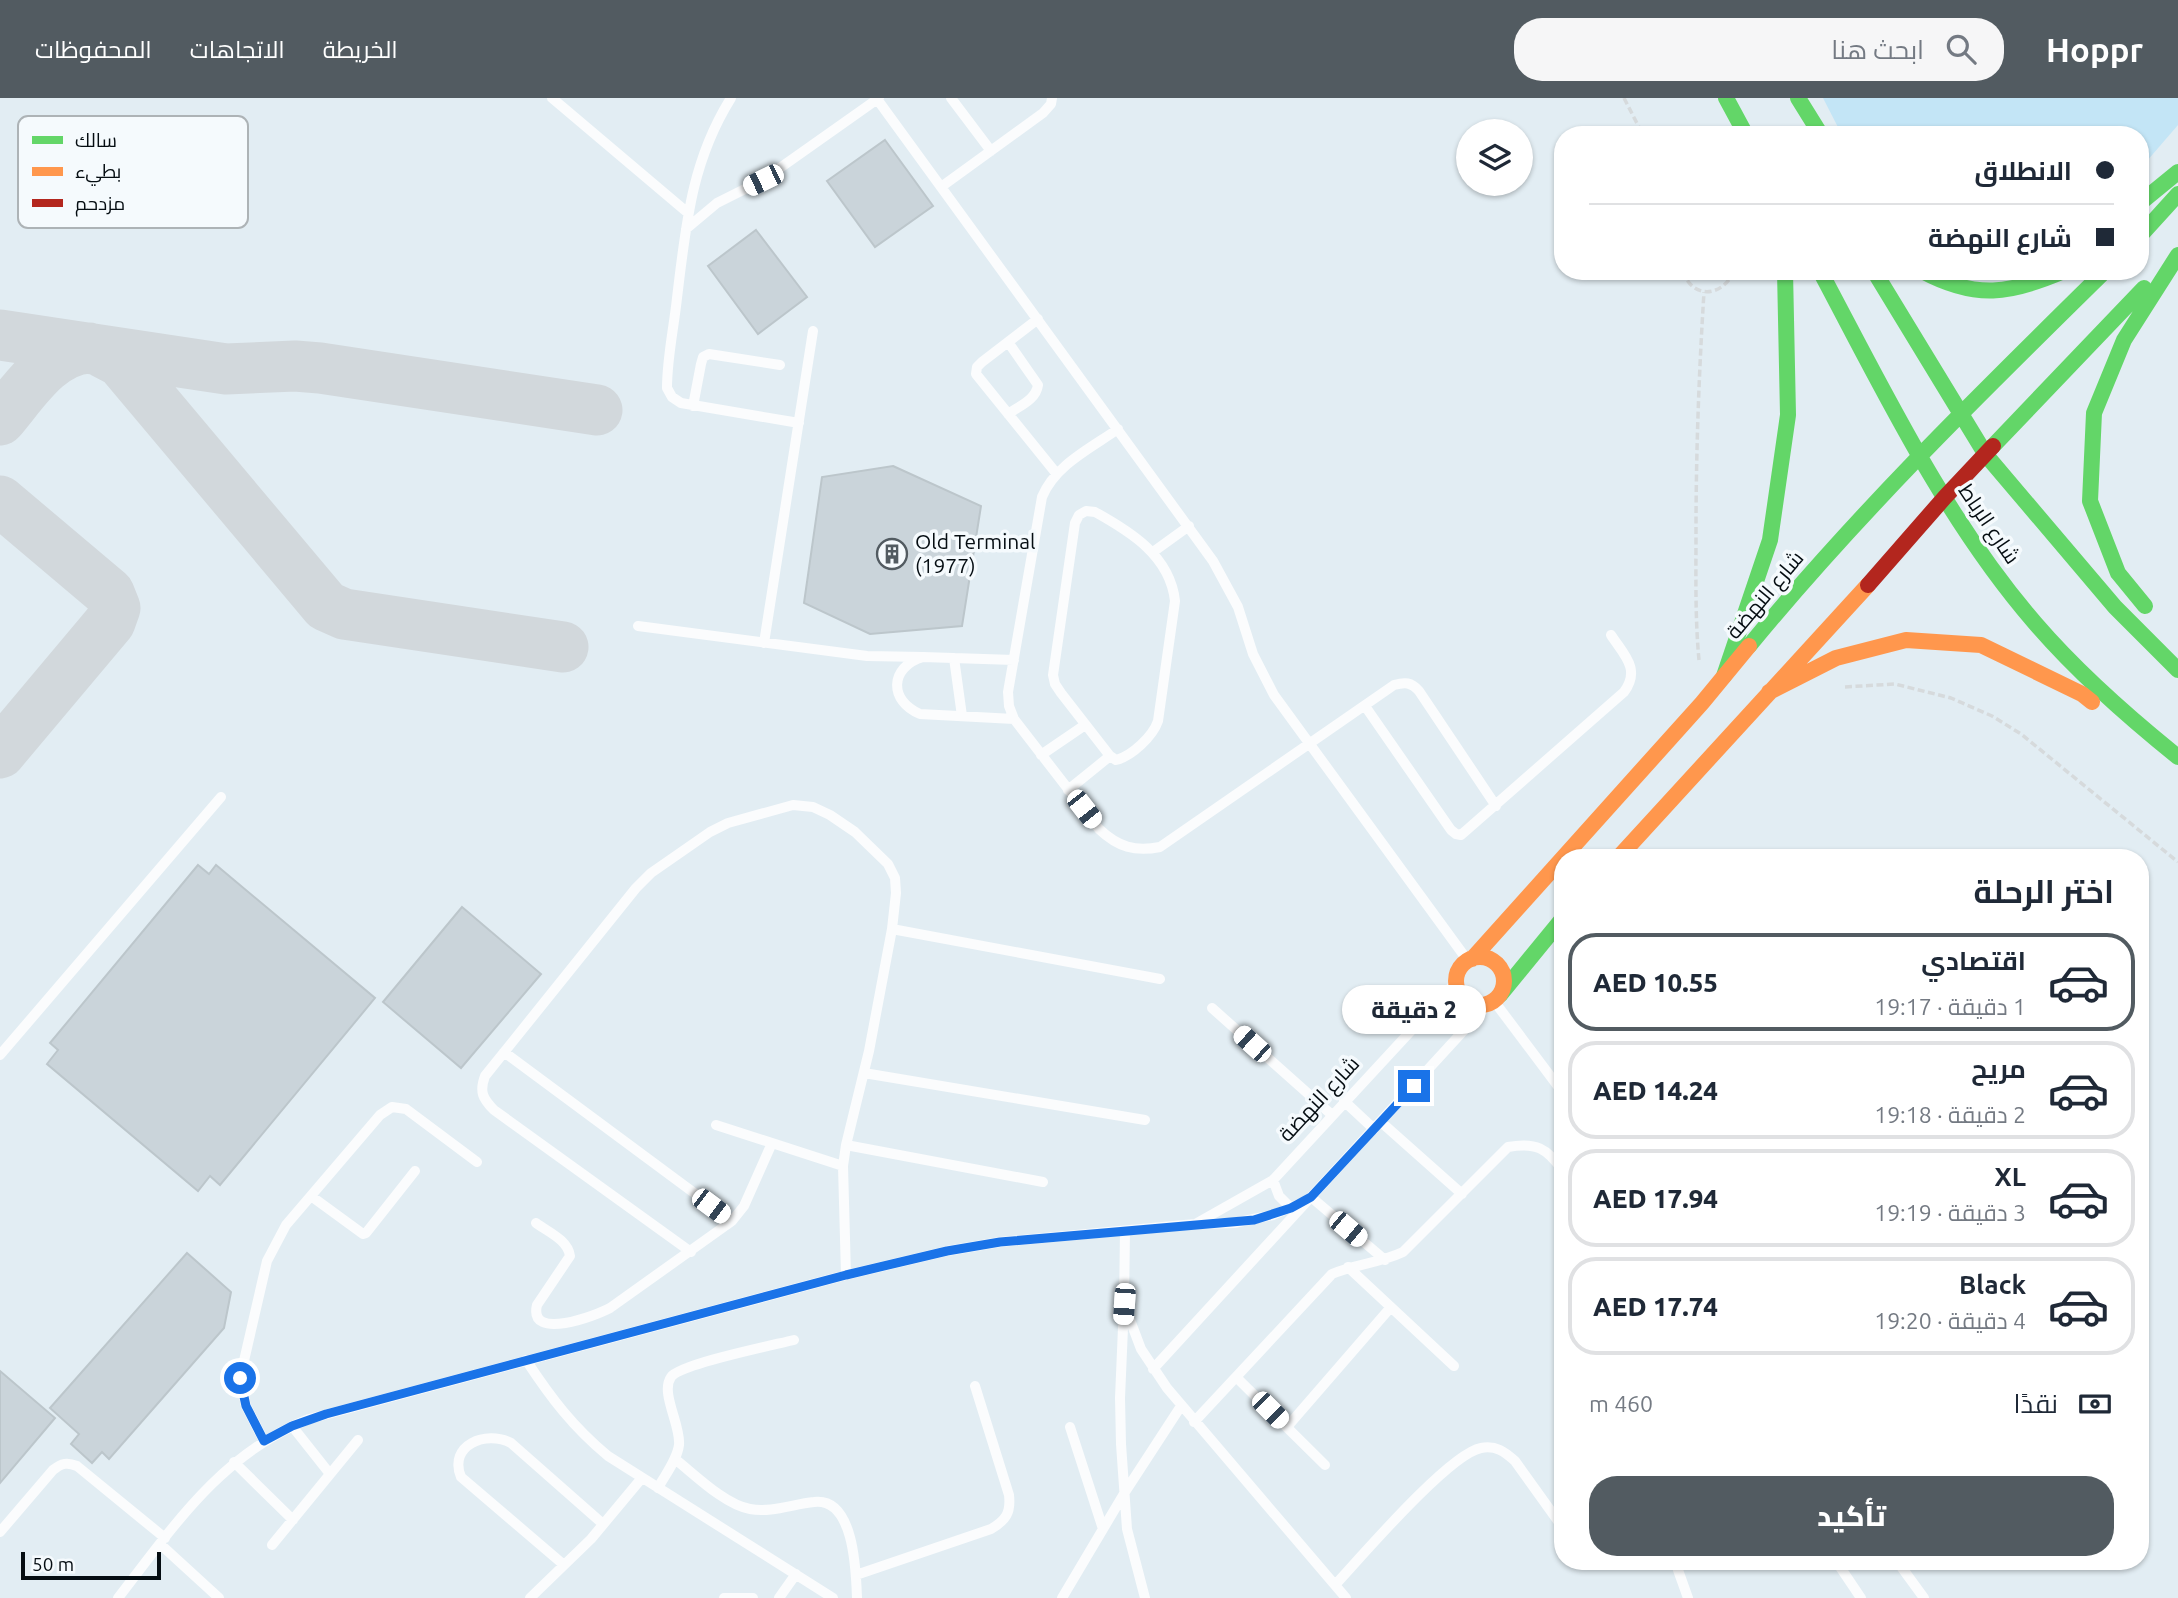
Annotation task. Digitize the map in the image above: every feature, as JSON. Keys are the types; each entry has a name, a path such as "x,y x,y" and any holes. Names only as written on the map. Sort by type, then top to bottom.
{"main road":[{"path":"1726,98 1741,126"},
{"path":"1798,98 1815,126"},
{"path":"2149,196 2178,172"},
{"path":"2149,226 2178,194"},
{"path":"1626,849 1866,588 1945,496 2178,252"},
{"path":"2152,614 2118,573 2090,501 2094,413 2124,340 2178,252"},
{"path":"1724,676 1770,540 1788,415 1785,280"},
{"name":"شارع الرباط","path":"1825,280 1919,455 2015,599 2054,646 2109,701 2178,757"},
{"name":"شارع الرباط","path":"1879,280 1986,455 2115,607 2178,670"},
{"path":"1936,280 1984,292 2026,287 2043,280"},
{"name":"شارع النهضة","path":"1570,849 1702,703 1787,600 1919,455 2096,280"},
{"path":"1769,692 1836,658 1906,640 1981,645 2082,694 2178,776"},
{"name":"شارع النهضة","path":"1470,960 1554,867"},
{"path":"1494,1000 1504,979 1502,970 1489,959 1470,960 1458,973 1458,990 1463,998 1470,1003 1494,1000 1554,929"}],"lane":[{"path":"552,98 688,213"},
{"path":"731,98 702,154 688,213 667,388 672,397 681,403 799,423"},
{"path":"951,98 990,151"},
{"path":"941,187 1043,113 1051,104 1052,98"},
{"path":"686,229 717,202 763,180 878,99 1189,527 1227,583 1262,675 1309,745 1470,960"},
{"path":"1038,320 982,362 977,367 976,374 1056,473"},
{"path":"764,643 813,331"},
{"path":"1008,342 1038,385 1033,397 1008,414"},
{"path":"694,406 701,364 709,354 780,365"},
{"path":"1118,429 1056,473 1047,484 1042,497 1008,692 1014,719 1068,790 1112,841 1127,848 1152,849 1175,839 1394,685 1403,682 1412,684 1496,806"},
{"path":"1086,511 1095,512 1131,533 1153,552 1174,589 1175,601 1158,721 1151,734 1129,754 1116,760 1110,757 1060,693 1053,675 1075,523 1079,515 1086,511"},
{"path":"1153,552 1189,527"},
{"path":"638,626 867,656 1014,660"},
{"path":"1364,706 1456,834 1461,835 1624,692 1630,684 1632,673 1629,662 1611,635"},
{"path":"923,657 912,660 903,668 898,678 897,690 901,701 909,710 920,714 1014,719"},
{"path":"954,658 961,716"},
{"path":"1041,755 1085,725"},
{"path":"1068,790 1110,757"},
{"path":"0,1055 221,797"},
{"path":"691,1252 494,1110 483,1099 481,1087 485,1076 643,880 710,832 728,823 793,805 813,807 831,815 855,832 888,864 895,878 892,929 843,1166 846,1275"},
{"path":"892,929 1160,979"},
{"name":"شارع النهضة","path":"1195,1224 1273,1180 1457,981"},
{"path":"1153,1369 1494,1000 1554,1081"},
{"path":"1212,1008 1332,1115"},
{"path":"504,1052 732,1221"},
{"path":"864,1073 1145,1120"},
{"path":"1344,1101 1462,1194"},
{"path":"264,1441 242,1392 240,1378 272,1248 286,1225 380,1115 392,1107 406,1109 477,1162"},
{"path":"716,1125 843,1166"},
{"path":"536,1223 564,1243 570,1256 535,1311 544,1322 562,1324 595,1316 691,1252 732,1221 744,1206 772,1143"},
{"path":"1194,1422 1332,1274 1348,1267 1385,1260 1403,1252 1508,1147 1526,1144 1544,1149 1554,1161"},
{"path":"846,1145 1043,1182"},
{"path":"311,1196 363,1234 415,1171"},
{"path":"1273,1180 1279,1196 1291,1208"},
{"path":"118,1598 205,1490 234,1462 292,1426 326,1414 846,1275 974,1246 1195,1224 1234,1223 1273,1215 1308,1199"},
{"path":"1308,1199 1385,1260"},
{"path":"1125,1231 1119,1398 1126,1529 1145,1598"},
{"path":"1348,1267 1454,1366"},
{"path":"1124,1304 1153,1369 1194,1422 1346,1598"},
{"path":"1287,1427 1391,1307"},
{"path":"657,1488 675,1459 679,1435 668,1395 671,1376 688,1367 794,1340"},
{"path":"526,1360 559,1409 580,1433 608,1456 833,1598"},
{"path":"1236,1377 1325,1465"},
{"path":"856,1575 990,1529 1003,1521 1011,1508 1009,1495 975,1386"},
{"path":"1062,1598 1125,1492 1181,1406"},
{"path":"292,1426 330,1474"},
{"path":"1070,1427 1103,1529"},
{"path":"564,1565 461,1477 457,1467 464,1450 480,1438 501,1438 511,1443 603,1524"},
{"path":"272,1545 358,1440"},
{"path":"1335,1585 1434,1481 1467,1454 1479,1448 1493,1447 1505,1452 1515,1461 1554,1515"},
{"path":"675,1459 726,1498 748,1509 760,1510 817,1501 828,1502 838,1509 845,1520 856,1575 857,1598"},
{"path":"0,1532 53,1470 60,1464 69,1462 163,1541 219,1598"},
{"path":"234,1462 293,1520"},
{"path":"530,1598 603,1524 641,1479"},
{"path":"1678,1570 1688,1598"},
{"path":"1842,1570 1861,1598"},
{"path":"1904,1570 1924,1598"},
{"path":"779,1598 796,1574"},
{"path":"1851,1583 1853,1598"},
{"path":"724,1598 753,1598"}],"path":[{"path":"1624,98 1638,126"},
{"path":"1688,280 1691,286 1704,292 1717,290 1730,280"},
{"path":"1699,667 1696,517 1704,292"},
{"path":"1835,689 1895,684 1951,698 1992,716 2021,734 2178,862"}],"shaded area":[{"path":"1823,98 2178,98 2178,125 2149,159 2149,126 1837,126"}],"building":[{"path":"885,140 933,206 875,247 827,181"},
{"path":"756,230 807,297 758,334 708,266"},
{"name":"Old Terminal (1977)","path":"893,466 981,506 962,626 870,634 804,603 822,477"},
{"path":"198,865 209,874 216,865 375,998 220,1185 210,1176 198,1191 47,1064 58,1050 50,1043"},
{"path":"462,907 541,974 461,1068 383,1002"},
{"path":"187,1253 231,1292 224,1328 109,1459 102,1452 92,1463 71,1444 79,1434 50,1408"},
{"path":"0,1371 55,1418 0,1483"}],"taxiway":[{"path":"0,335 226,369 295,366 320,368 597,410"},
{"path":"0,420 28,385 50,364 62,356 89,348"},
{"path":"98,350 121,362 326,606 344,614 563,647"},
{"path":"0,501 109,593 115,608 110,622 0,753"}],"traffic: fast":[{"path":"1726,98 1741,126"},
{"path":"1798,98 1815,126"},
{"path":"2149,196 2178,172"},
{"path":"2149,226 2178,194"},
{"path":"2145,606 2118,573 2090,501 2094,413 2124,340 2178,255"},
{"path":"1724,676 1770,540 1788,415 1785,280"},
{"path":"1825,280 1892,408 1944,498 2003,583 2035,623 2086,677 2178,757"},
{"path":"1879,280 1986,455 2115,607 2178,670"},
{"path":"1941,280 1976,290 2010,289 2042,280"},
{"path":"1749,646 1878,500 1967,407 2096,280"},
{"path":"1993,446 2144,288"},
{"path":"1500,995 1554,929"}],"traffic: slow":[{"path":"1626,849 1868,585"},
{"path":"1769,692 1836,658 1906,640 1981,645 2082,694 2092,702"},
{"path":"1571,849 1702,703 1749,646"},
{"path":"1472,959 1554,868"},
{"path":"1480,957 1497,964 1504,981 1497,998 1480,1005 1463,998 1456,981 1463,964 1480,957"}],"traffic: jam":[{"path":"1868,585 1993,446"}],"place":[{"name":"Old Terminal (1977)","path":"892,554"}],"route":[{"path":"240,1378 246,1406 264,1441 292,1426 326,1414 846,1275 947,1251 1000,1242 1254,1220 1291,1208 1311,1197 1414,1086"}]}
